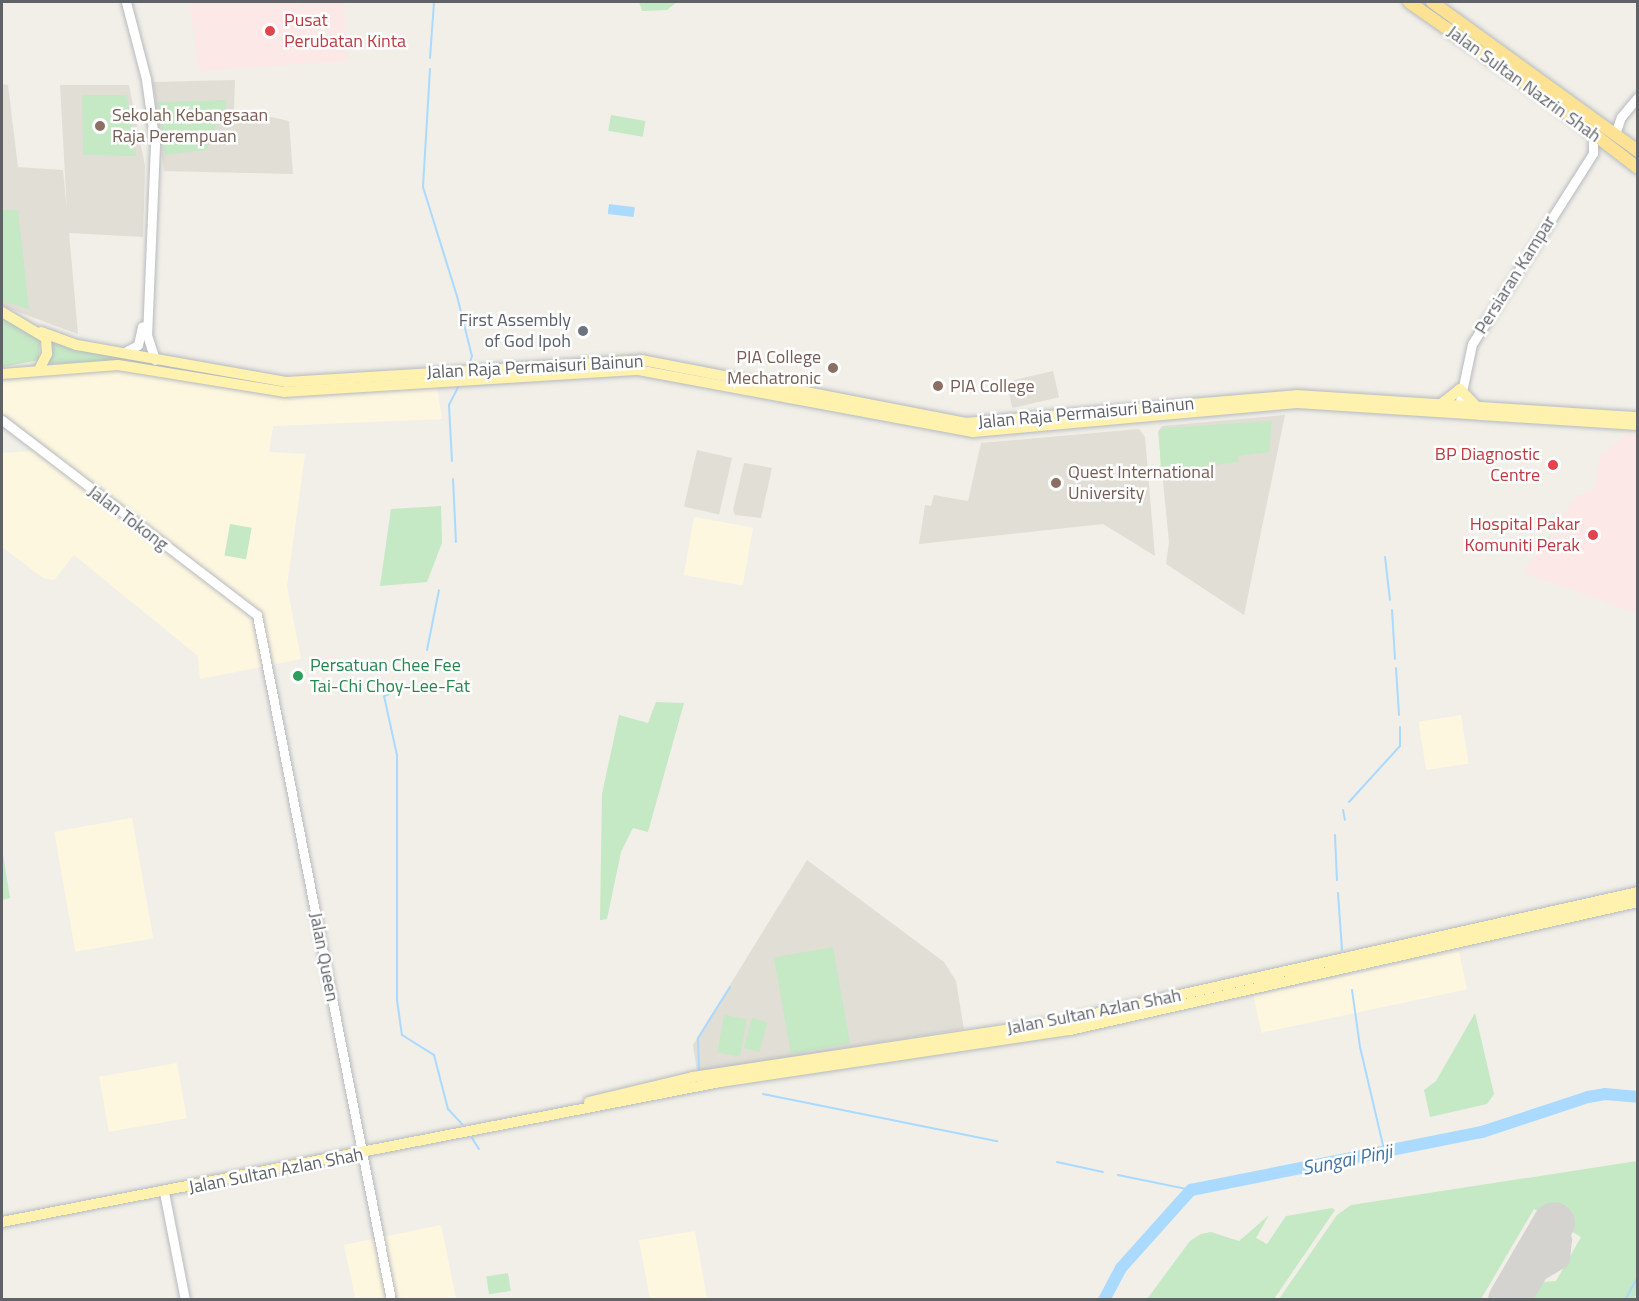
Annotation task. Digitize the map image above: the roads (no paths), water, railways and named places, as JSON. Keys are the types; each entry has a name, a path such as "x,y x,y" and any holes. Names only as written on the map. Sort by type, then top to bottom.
{"highway":[{"name":"Jalan Sultan Nazrin Shah","path":"1409,2 1638,168"},
{"name":"Jalan Sultan Nazrin Shah","path":"1432,2 1638,151"}],"main road":[{"path":"126,2 146,79 155,145 148,295 148,342 155,360"},
{"path":"1615,134 1621,117 1638,97"},
{"path":"1601,123 1621,117"},
{"path":"1593,135 1593,153 1612,149"},
{"name":"Persiaran Kampar","path":"1459,406 1460,389 1472,344 1489,312 1593,153"},
{"path":"118,353 132,350 141,340 143,308 148,295"},
{"name":"Jalan Raja Permaisuri Bainun","path":"2,312 41,332 118,353 286,381 642,360 954,422 977,424 1296,396 1439,409 1459,406 1475,411 1638,425"},
{"path":"40,368 48,345 41,332"},
{"name":"Jalan Raja Permaisuri Bainun","path":"2,374 40,368 118,365 284,392 638,370 961,431 1019,430 1297,403 1638,417"},
{"path":"1439,409 1460,389 1475,411"},
{"path":"1117,411 1141,412 1147,418"},
{"name":"Jalan Tokong","path":"2,420 257,615"},
{"name":"Jalan Queen","path":"257,615 390,1299"},
{"name":"Jalan Sultan Azlan Shah","path":"549,1117 658,1084 1068,1020 1638,892"},
{"name":"Jalan Sultan Azlan Shah","path":"2,1222 362,1154 720,1082 1070,1030 1638,902"},
{"path":"1376,952 1452,940 1460,942"},
{"path":"612,1104 651,1090 658,1084 667,1087 720,1082"},
{"path":"164,1192 185,1299"}],"water":[{"path":"609,204 635,207 634,217 608,214"}],"waterway":[{"path":"430,58 434,2"},
{"path":"430,69 423,187 457,296 472,356 469,365"},
{"path":"452,461 449,405 459,385"},
{"path":"453,479 456,542"},
{"path":"1385,557 1390,600"},
{"path":"427,650 439,590"},
{"path":"1392,610 1395,659"},
{"path":"1396,668 1399,715"},
{"path":"408,685 384,696 397,755 397,1000 402,1035 434,1055 448,1109 462,1124"},
{"path":"1349,802 1400,746 1400,727"},
{"path":"1343,810 1345,820"},
{"path":"1335,835 1337,880"},
{"path":"1338,893 1342,950"},
{"path":"699,1069 698,1038 730,987"},
{"path":"1352,990 1360,1047 1384,1149"},
{"path":"763,1094 997,1141"},
{"name":"Sungai Pinji","path":"1104,1300 1121,1268 1191,1190 1482,1132 1588,1097 1605,1094 1638,1097"},
{"path":"472,1138 479,1149"},
{"path":"1057,1162 1103,1172"},
{"path":"1118,1175 1191,1190"},
{"path":"1625,1300 1638,1277"}],"place":[{"name":"Pusat Perubatan Kinta","path":"270,31"},
{"name":"Sekolah Kebangsaan Raja Perempuan","path":"100,126"},
{"name":"First Assembly of God Ipoh","path":"583,331"},
{"name":"PIA College Mechatronic","path":"833,368"},
{"name":"PIA College","path":"938,386"},
{"name":"BP Diagnostic Centre","path":"1553,465"},
{"name":"Quest International University","path":"1056,483"},
{"name":"Hospital Pakar Komuniti Perak","path":"1593,535"},
{"name":"Persatuan Chee Fee Tai-Chi Choy-Lee-Fat","path":"298,676"}]}
